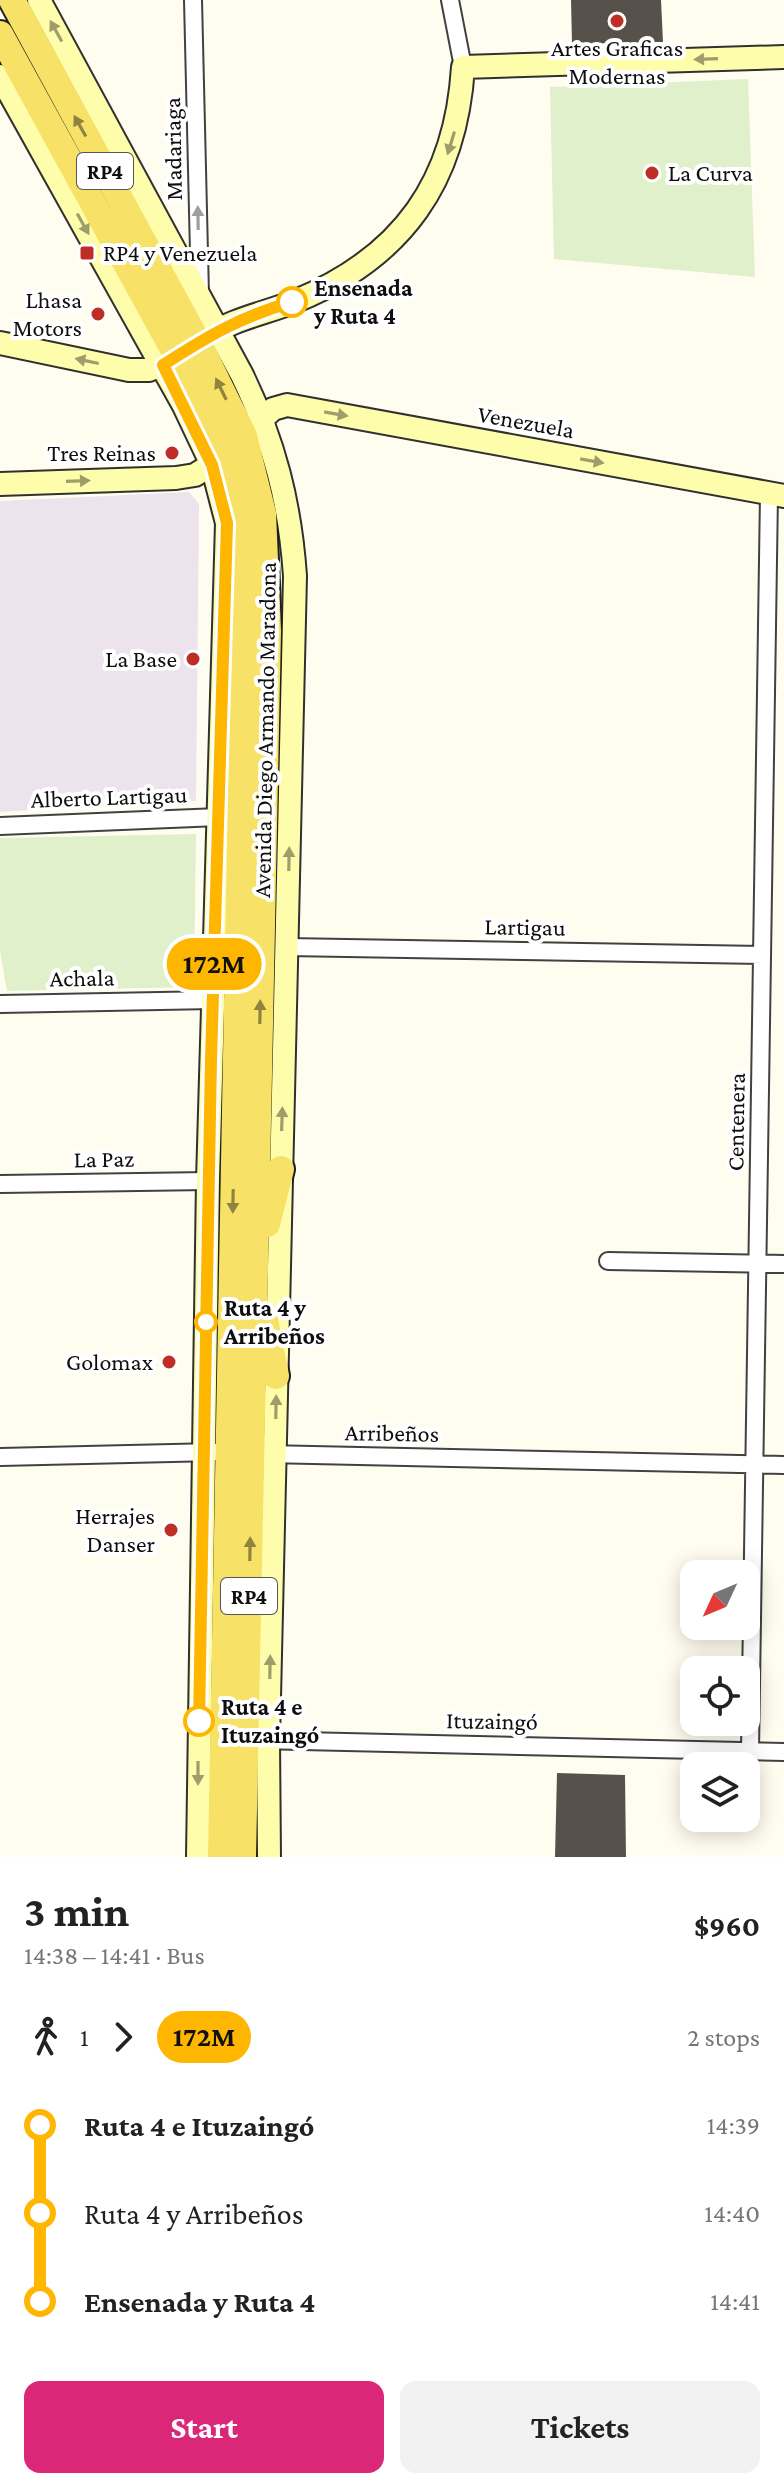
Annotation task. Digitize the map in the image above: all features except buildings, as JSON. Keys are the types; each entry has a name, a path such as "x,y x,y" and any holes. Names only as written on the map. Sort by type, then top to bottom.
{"main road":[{"name":"Avenida Diego Armando Maradona","path":"12,0 236,443 263,513 268,575 255,1268 240,1453"},
{"name":"Avenida Diego Armando Maradona","path":"0,34 189,348"},
{"name":"Avenida Diego Armando Maradona","path":"221,1857 234,1738 240,1453 247,574 246,524 236,443"},
{"path":"276,1376 255,1268 281,1169"},
{"name":"Avenida Diego Armando Maradona","path":"234,1738 243,1857"}],"street":[{"name":"Avenida Diego Armando Maradona","path":"39,0 200,296 189,348"},
{"name":"Madariaga","path":"193,0 200,296"},
{"path":"0,343 129,370 149,370 189,348 316,291 380,250 406,225 432,190 449,153 459,120 463,67 450,0"},
{"path":"463,67 784,57"},
{"name":"Avenida Diego Armando Maradona","path":"1,81 189,348 236,443 282,478 295,576 276,1376 240,1453"},
{"name":"Venezuela","path":"0,484 195,475 287,405 776,495"},
{"name":"Avenida Diego Armando Maradona","path":"198,1857 234,1738 240,1453 208,1181 227,523 236,443"},
{"name":"Centenera","path":"750,1751 762,955 776,495"},
{"name":"Alberto Lartigau","path":"0,826 219,817"},
{"name":"Lartigau","path":"287,947 762,955"},
{"name":"Achala","path":"0,1004 213,1000"},
{"name":"La Paz","path":"0,1184 208,1181"},
{"path":"608,1261 784,1264"},
{"name":"Arribeños","path":"0,1457 240,1453 784,1465"},
{"name":"Avenida Diego Armando Maradona","path":"234,1738 269,1857"},
{"name":"Ituzaingó","path":"234,1738 784,1752"}],"shaded area":[{"path":"189,492 199,504 196,801 0,812 0,501"}],"green space":[{"name":"La Curva","path":"748,79 755,277 554,259 550,87"},
{"path":"196,834 194,987 7,991 0,951 0,838"}],"bus line":[{"name":"172M","path":"199,1721 208,1181 227,523 222,497 204,445 163,365 218,329 247,315 292,302"}],"place":[{"name":"Artes Graficas Modernas","path":"617,21"},
{"name":"La Curva","path":"652,173"},
{"name":"RP4 y Venezuela","path":"87,253"},
{"name":"Ensenada y Ruta 4","path":"292,302"},
{"name":"Lhasa Motors","path":"98,314"},
{"name":"Tres Reinas","path":"172,453"},
{"name":"La Base","path":"193,659"},
{"name":"Ruta 4 y Arribeños","path":"206,1322"},
{"name":"Golomax","path":"169,1362"},
{"name":"Herrajes Danser","path":"171,1530"},
{"name":"Ruta 4 e Ituzaingó","path":"199,1721"}]}
